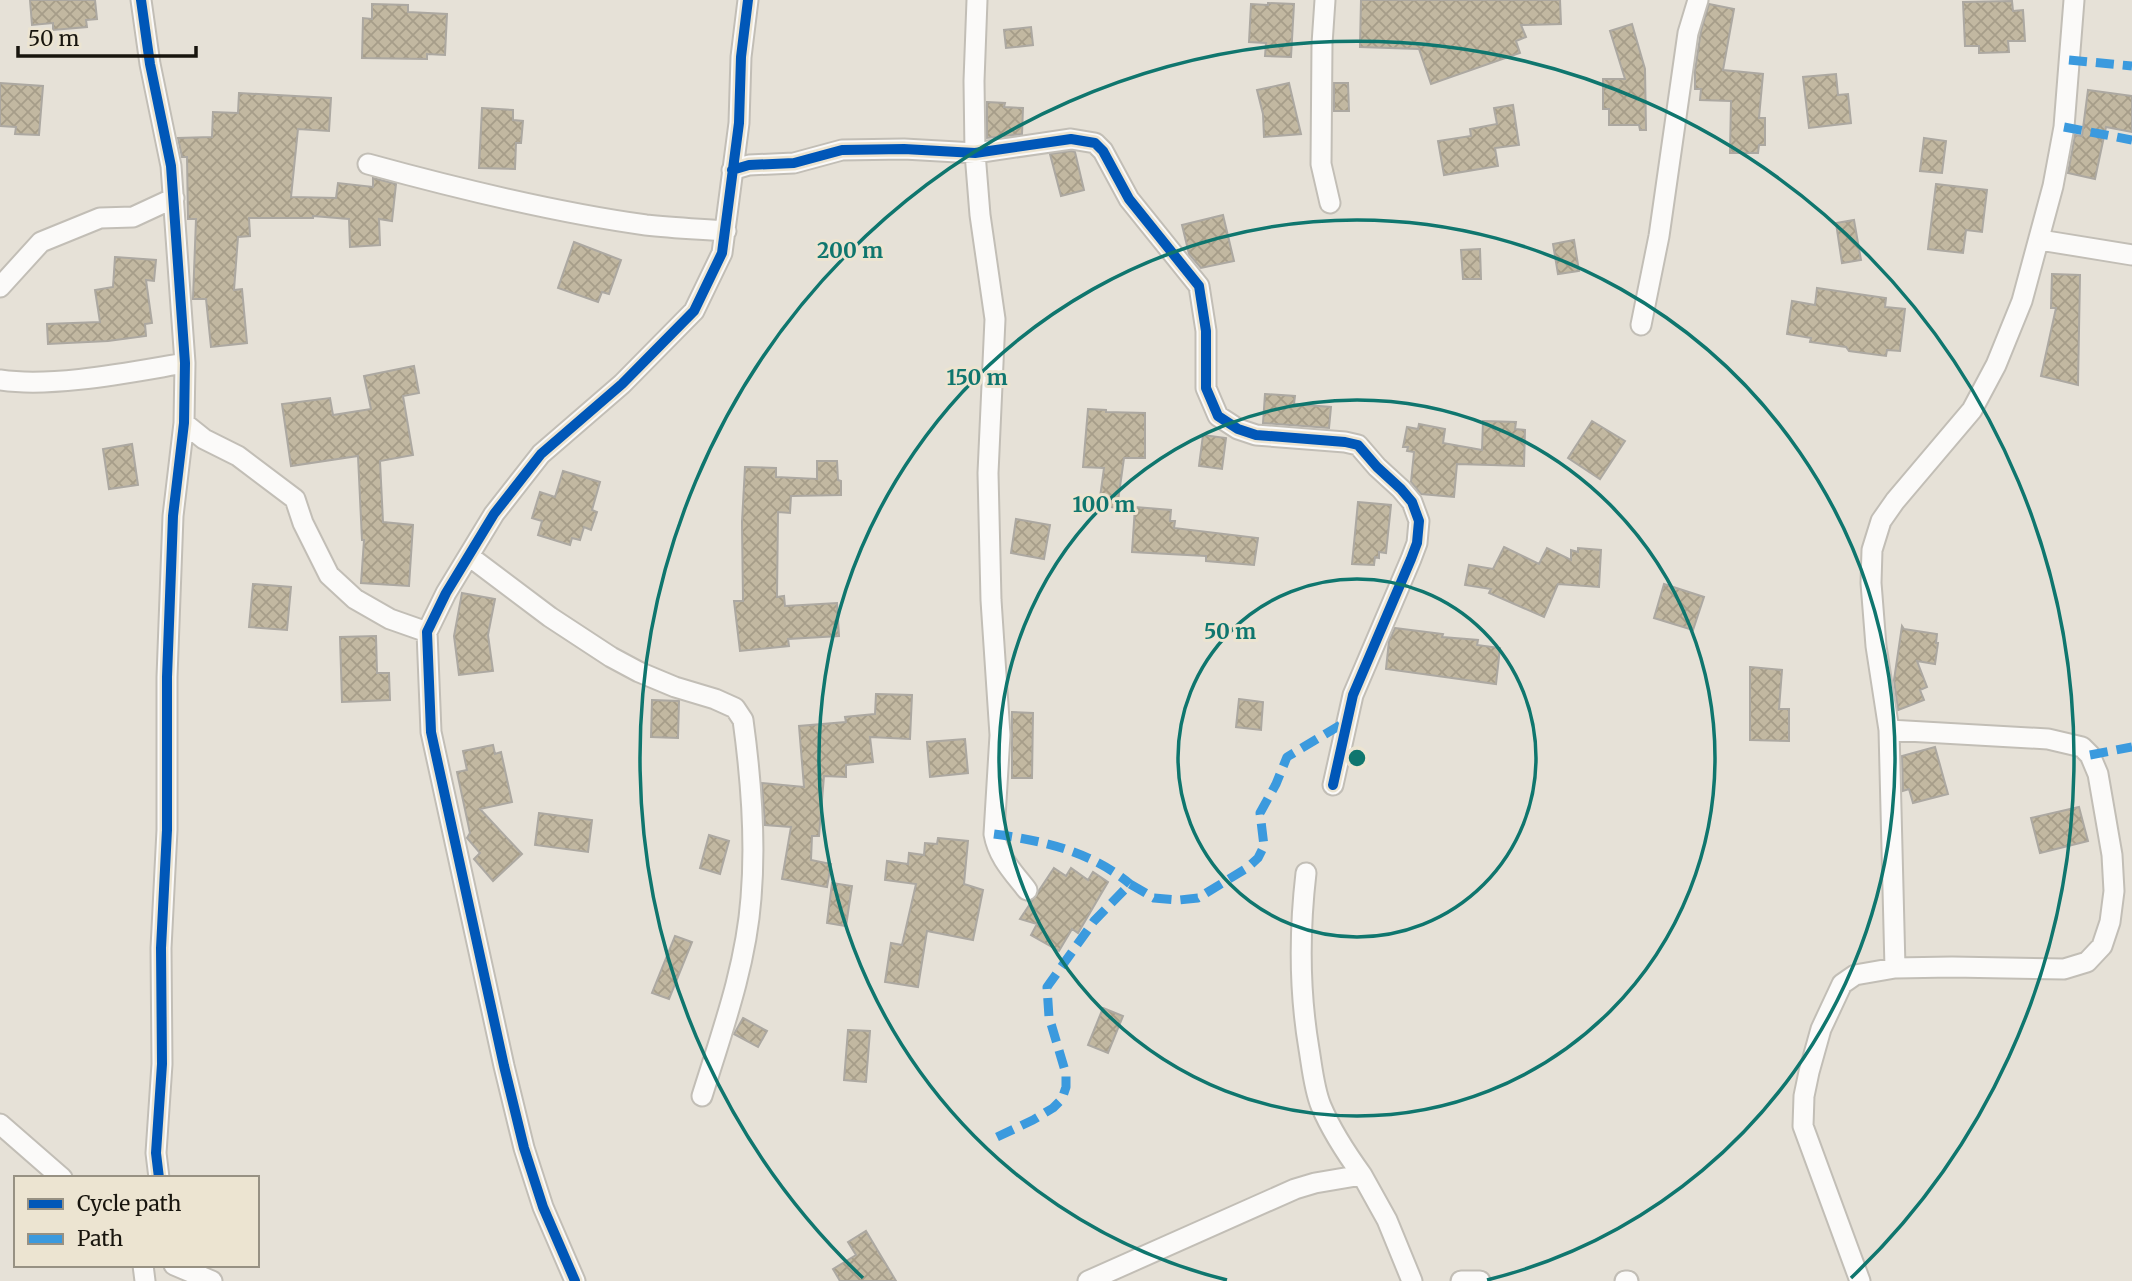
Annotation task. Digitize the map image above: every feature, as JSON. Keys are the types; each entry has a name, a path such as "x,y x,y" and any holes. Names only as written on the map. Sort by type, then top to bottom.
{"street":[{"path":"141,0 150,64 165,129 174,198 185,363 184,423 173,516 167,677 167,830 161,948 162,1064 156,1153 159,1176"},
{"path":"575,1281 531,1172 507,1078 430,732 427,632 446,593 494,514 541,454 622,384 694,311 722,253 726,231 739,123 741,57 748,0"},
{"path":"977,0 975,153 980,215 995,319 988,473 991,600 1000,735 994,834 996,847 1004,861 1027,890"},
{"path":"1325,0 1321,164 1330,203"},
{"path":"1641,325 1659,236 1688,33 1698,0"},
{"path":"1895,968 1889,730 1875,646 1872,550 1881,522 1895,501 1972,410 2001,352 2022,301 2040,240 2064,127 2074,0"},
{"path":"732,170 749,165 794,163 842,150 904,149 975,153 1071,139 1095,143 1103,151 1129,199 1199,286 1206,331 1206,388 1219,416 1238,429 1256,435 1358,445 1412,502 1419,522 1417,543 1353,695 1333,785"},
{"path":"368,164 462,190 524,203 646,225 726,231"},
{"path":"0,287 41,242 100,218 133,217 174,198"},
{"path":"2040,240 2132,255"},
{"path":"0,380 89,377 185,363"},
{"path":"184,423 204,439 239,456 295,499 303,523 328,576 355,599 390,619 427,632"},
{"path":"469,556 550,617 611,657 675,687 735,708 743,720 751,820 751,900 739,971 702,1096"},
{"path":"1860,1281 1803,1126 1804,1096 1821,1029 1842,984 1855,975 1895,968 2064,969 2087,962 2102,946 2110,922 2114,891 2112,855 2098,774 2090,755 2082,747 2048,739 1889,730"},
{"path":"1306,873 1300,928 1300,973 1311,1065 1320,1104 1339,1143 1362,1175 1387,1220 1412,1281"},
{"path":"2114,891 2132,879"},
{"path":"0,1124 60,1176"},
{"path":"1088,1281 1295,1189 1315,1182 1362,1175"},
{"path":"179,1267 212,1281"},
{"path":"1461,1281 1480,1281"}],"building":[{"path":"30,0 95,0 97,19 86,20 87,27 53,30 53,23 32,25"},
{"path":"1361,0 1560,0 1561,24 1521,25 1526,37 1516,41 1520,53 1431,84 1419,49 1360,47"},
{"path":"2012,1 2013,11 2023,10 2025,41 2008,41 2009,52 1979,53 1979,46 1965,46 1963,2"},
{"path":"372,4 408,5 408,12 447,14 445,55 427,54 427,59 362,58 363,18 372,19"},
{"path":"1251,4 1294,4 1291,57 1265,56 1266,43 1249,42"},
{"path":"1709,4 1734,9 1723,70 1763,74 1759,118 1765,118 1765,145 1759,145 1758,153 1730,153 1731,101 1700,100 1701,89 1695,89 1701,31"},
{"path":"1632,24 1645,69 1646,130 1640,130 1639,125 1609,125 1609,109 1603,109 1603,79 1625,79 1610,31"},
{"path":"1031,27 1033,45 1006,48 1004,30"},
{"path":"1836,74 1838,95 1848,94 1851,123 1809,128 1803,77"},
{"path":"0,83 43,86 39,135 15,134 16,127 0,126"},
{"path":"1289,83 1301,134 1264,137 1263,114 1257,90"},
{"path":"1334,83 1348,83 1349,111 1334,111"},
{"path":"2088,90 2132,96 2132,132 2106,127 2095,179 2068,173 2075,135 2082,136"},
{"path":"239,93 331,98 329,131 298,129 291,197 336,198 338,183 373,187 373,178 396,184 392,221 379,219 380,245 350,247 349,219 313,216 249,218 250,236 238,237 234,290 242,289 247,343 211,347 206,299 193,299 196,219 188,219 187,157 182,157 178,138 212,137 213,112 238,113"},
{"path":"987,102 1005,103 1004,107 1023,108 1022,134 987,138"},
{"path":"1513,105 1519,145 1495,148 1498,166 1444,175 1438,141 1471,136 1470,129 1497,124 1494,108"},
{"path":"482,108 513,110 513,120 523,121 521,143 516,143 515,169 479,168"},
{"path":"1924,138 1946,141 1942,173 1920,171"},
{"path":"1075,152 1084,190 1061,196 1050,154"},
{"path":"1936,184 1987,190 1982,232 1966,230 1963,253 1928,249"},
{"path":"1223,215 1234,261 1201,268 1189,254 1182,225"},
{"path":"1854,220 1861,260 1842,263 1836,223"},
{"path":"1574,240 1579,271 1558,274 1553,244"},
{"path":"574,242 621,260 609,294 602,292 598,302 558,288"},
{"path":"1480,249 1481,279 1463,279 1461,250"},
{"path":"115,257 156,260 154,281 146,280 152,323 145,324 146,336 48,344 47,324 100,322 95,290 113,287"},
{"path":"2052,274 2080,275 2078,385 2041,376 2056,308 2051,308"},
{"path":"1817,288 1886,298 1885,307 1905,309 1900,351 1887,350 1886,356 1849,351 1846,347 1810,342 1811,338 1787,334 1792,301 1815,305"},
{"path":"414,366 419,393 403,396 413,455 380,461 383,522 413,525 409,586 361,583 364,540 358,456 291,466 282,404 330,398 333,415 371,409 364,376"},
{"path":"1265,394 1295,396 1294,404 1331,407 1329,428 1263,423"},
{"path":"1088,409 1145,413 1145,458 1124,458 1117,508 1099,505 1104,468 1083,467"},
{"path":"1483,421 1516,422 1515,429 1525,430 1524,466 1457,464 1454,497 1421,494 1411,482 1414,452 1403,447 1407,427 1418,429 1419,424 1445,429 1443,443 1482,450"},
{"path":"1592,421 1625,441 1600,479 1568,458"},
{"path":"1203,435 1226,438 1222,469 1199,466"},
{"path":"132,444 138,485 109,489 103,449"},
{"path":"817,461 837,461 841,495 791,496 790,513 778,512 777,597 784,596 785,606 837,603 839,636 788,639 789,646 740,651 734,601 743,601 742,522 745,467 776,468 776,477 817,479"},
{"path":"563,471 600,482 592,510 597,512 591,530 584,527 580,540 572,538 570,545 538,535 542,521 532,518 540,492 555,497"},
{"path":"1358,502 1391,505 1386,553 1379,552 1379,558 1375,557 1374,565 1352,564"},
{"path":"1135,507 1171,510 1170,521 1175,521 1174,528 1258,538 1254,565 1206,561 1206,556 1132,552"},
{"path":"1016,519 1050,525 1044,559 1011,553"},
{"path":"1504,547 1539,564 1547,548 1571,560 1571,550 1601,550 1599,587 1558,584 1544,617 1489,593 1491,589 1465,585 1469,565 1493,569"},
{"path":"253,584 291,587 287,630 249,627"},
{"path":"1664,584 1704,597 1693,630 1654,618"},
{"path":"462,593 495,599 488,635 493,671 459,675 454,636"},
{"path":"1902,626 1904,629 1937,634 1938,643 1935,664 1917,661 1927,687 1920,690 1924,700 1898,710 1894,680"},
{"path":"1395,628 1443,634 1442,637 1478,640 1477,645 1500,648 1496,684 1386,669 1389,641"},
{"path":"376,636 377,673 389,673 390,700 342,702 340,637"},
{"path":"1750,667 1782,670 1779,709 1789,709 1789,741 1750,740"},
{"path":"876,694 912,695 910,739 870,737 873,762 846,765 846,777 824,776 819,836 812,836 811,860 831,864 827,887 782,879 791,827 765,825 762,783 804,787 799,726 846,722 845,717 875,714"},
{"path":"1239,699 1263,702 1261,730 1236,727"},
{"path":"652,700 679,701 678,738 651,737"},
{"path":"1012,712 1033,713 1032,778 1012,778"},
{"path":"965,739 968,773 930,777 927,742"},
{"path":"493,745 495,754 501,752 512,802 480,809 522,854 493,881 474,859 480,853 467,838 470,833 457,772 467,770 463,751"},
{"path":"1935,747 1948,794 1913,803 1909,789 1903,791 1902,756"},
{"path":"2079,807 2088,841 2040,853 2031,818"},
{"path":"539,813 592,820 588,852 535,845"},
{"path":"709,835 729,841 720,874 700,868"},
{"path":"938,838 968,841 964,884 983,890 973,940 927,931 918,987 885,982 891,943 902,945 916,884 885,880 887,861 908,864 909,853 924,855 925,843 937,844"},
{"path":"1054,868 1066,876 1071,868 1088,880 1093,872 1108,882 1078,933 1072,929 1059,951 1031,935 1037,924 1020,919"},
{"path":"832,883 852,886 846,926 827,923"},
{"path":"675,936 692,942 669,999 652,993"},
{"path":"1103,1008 1123,1016 1108,1053 1088,1045"},
{"path":"743,1018 767,1031 758,1047 734,1034"},
{"path":"848,1030 870,1031 866,1082 844,1080"},
{"path":"866,1231 896,1281 840,1281 833,1269 856,1255 848,1242"}],"marked path":[{"path":"2069,60 2132,66"},
{"path":"2064,127 2132,140"},
{"path":"997,1137 1033,1120 1062,1099 1066,1074 1049,1017 1047,987 1094,921 1130,884 1154,898 1198,898 1247,868 1258,858 1264,846 1260,813 1287,757 1347,721"},
{"path":"2090,755 2132,747"},
{"path":"994,834 1066,849 1099,863 1130,884"}],"cycle path":[{"path":"141,0 150,64 171,166 185,363 184,423 173,516 167,677 167,830 161,948 162,1064 156,1153 159,1176"},
{"path":"575,1281 543,1207 524,1148 504,1066 431,732 427,632 446,593 494,514 541,454 622,384 694,311 722,253 739,123 741,57 748,0"},
{"path":"732,170 749,165 794,163 842,150 904,149 975,153 1071,139 1095,143 1103,151 1129,199 1199,286 1206,331 1206,388 1218,416 1238,429 1256,435 1358,445 1412,502 1419,521 1417,543 1411,559 1353,695 1333,785"}]}
